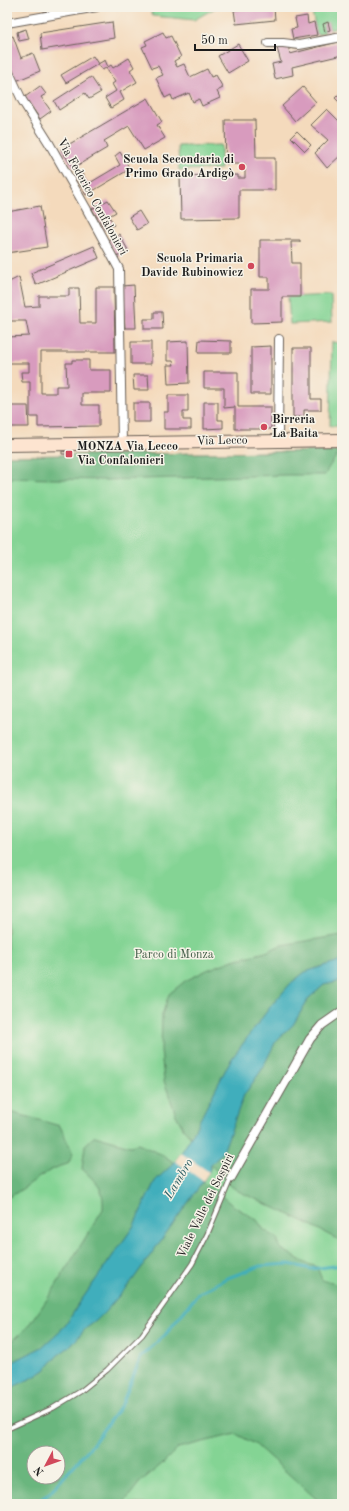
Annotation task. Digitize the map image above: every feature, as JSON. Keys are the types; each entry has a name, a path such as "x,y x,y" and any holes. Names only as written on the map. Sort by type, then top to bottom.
{"main road":[{"name":"Via Lecco","path":"7,445 342,440"}],"street":[{"path":"7,23 96,7"},
{"path":"268,43 278,42 300,45 342,37"},
{"name":"Via Federico Confalonieri","path":"7,68 22,100 83,201 119,269 122,443"},
{"path":"278,440 279,339"},
{"name":"Viale Valle dei Sospiri","path":"231,1178 310,1039 322,1025 342,1011"}],"lane":[{"name":"Viale Valle dei Sospiri","path":"7,1429 54,1408 81,1391 107,1370 142,1335 192,1264 207,1235 231,1178"}],"green space":[{"path":"149,7 217,7 194,20 153,16"},
{"path":"311,7 342,7 342,26 330,30 328,23 323,24 325,32 317,35"},
{"path":"221,145 221,169 179,170 178,146"},
{"path":"331,295 332,322 290,324 288,297"},
{"path":"332,342 342,343 342,426 330,426"},
{"path":"339,451 325,475 105,480 7,478 7,456"},
{"name":"Parco di Monza","path":"342,451 342,1504 7,1504 7,456"},
{"path":"342,935 342,1242 305,1222 238,1191 231,1186 211,1165 183,1128 176,1115 164,1081 161,1050 162,1015 169,994 185,981 207,970 233,960 266,952 281,945"},
{"path":"7,1111 60,1126 73,1154 68,1164 60,1166 44,1174 7,1198"},
{"path":"95,1136 130,1146 138,1144 163,1155 218,1193 232,1205 257,1220 264,1230 277,1238 280,1248 305,1263 317,1267 322,1280 342,1286 342,1504 322,1504 255,1444 236,1434 178,1448 162,1464 140,1482 123,1504 7,1504 7,1344 29,1326 52,1292 103,1209 101,1190 96,1182 82,1169 85,1145"}],"water":[{"name":"Lambro","path":"342,960 342,981 324,985 309,998 293,1025 276,1041 261,1071 244,1095 223,1152 211,1165 209,1172 202,1183 132,1281 105,1312 85,1329 72,1345 57,1356 45,1370 7,1390 7,1365 42,1347 65,1326 80,1302 133,1227 155,1181 174,1163 191,1137 230,1061 270,1007 291,983 305,972"}],"pier":[{"path":"181,1153 209,1172 203,1181 175,1161"}],"building":[{"path":"274,7 275,20 236,24 234,10"},
{"path":"307,16 308,24 314,22 317,35 293,39 291,29 297,28 295,18"},
{"path":"112,22 114,38 42,50 40,33"},
{"path":"328,22 330,30 325,32 323,24"},
{"path":"26,29 29,39 19,41 17,32"},
{"path":"163,32 166,38 171,36 181,57 174,61 177,67 184,64 190,77 207,69 211,77 216,75 223,88 217,91 220,98 202,106 199,99 193,102 189,93 173,100 171,95 165,98 156,78 163,75 158,66 152,68 142,47 147,45 145,41"},
{"path":"13,36 21,58 33,53 40,71 16,81 7,57 7,38"},
{"path":"342,41 342,55 292,67 293,75 275,79 272,64 281,62 277,48 288,45 290,54"},
{"path":"238,44 248,61 228,73 218,56"},
{"path":"93,56 98,64 66,83 61,75"},
{"path":"129,58 134,67 130,70 137,82 120,92 124,100 111,108 105,98 116,91 112,84 115,82 106,68 102,70 98,64 105,60 108,67 111,65 113,68"},
{"path":"91,77 101,92 89,99 85,93 59,110 54,101"},
{"path":"40,86 46,94 41,97 51,111 40,119 25,97"},
{"path":"303,87 316,102 295,121 282,106"},
{"path":"342,91 342,105 335,98"},
{"path":"148,98 162,122 157,125 165,138 144,150 129,126 104,141 107,148 73,168 61,149"},
{"path":"327,109 342,124 342,154 327,168 315,153 328,140 311,125"},
{"path":"225,120 255,120 256,158 275,158 275,190 239,190 239,218 181,219 180,176 238,175 238,178 245,178 245,164 226,164"},
{"path":"297,131 311,145 305,151 291,137"},
{"path":"120,152 130,169 86,195 74,175 81,172 88,184 120,165 115,156"},
{"path":"108,200 116,212 109,216 114,225 105,230 92,209"},
{"path":"40,206 47,247 7,253 7,212"},
{"path":"139,211 147,224 137,230 129,217"},
{"path":"119,234 128,250 117,257 108,240"},
{"path":"260,240 300,240 300,242 291,242 292,263 300,263 300,297 282,297 282,322 251,323 251,289 269,289 269,277 260,277"},
{"path":"94,246 99,258 36,285 31,273"},
{"path":"19,277 25,307 39,306 39,296 69,296 69,288 79,288 80,323 96,323 96,287 114,287 115,352 41,352 41,393 56,393 56,386 67,386 66,363 72,363 72,360 89,360 89,370 111,370 111,393 82,393 82,405 99,405 99,426 38,427 38,417 30,417 30,382 22,382 21,372 29,372 29,363 7,363 7,337 29,336 26,321 7,321 7,283"},
{"path":"134,285 136,328 125,328 122,286"},
{"path":"154,312 162,312 163,329 144,329 144,319 154,319"},
{"path":"199,340 231,341 231,353 198,353"},
{"path":"188,341 189,383 168,384 167,365 174,365 173,361 167,361 167,342"},
{"path":"131,342 151,342 151,364 131,364"},
{"path":"271,346 271,394 251,394 251,347"},
{"path":"293,348 311,348 311,399 321,399 321,410 304,410 304,417 293,417"},
{"path":"204,372 238,372 238,407 271,407 271,429 235,429 235,407 224,408 224,388 204,388"},
{"path":"133,375 148,375 149,390 134,390"},
{"path":"168,395 188,395 188,412 183,412 183,420 191,420 191,429 164,429 164,412 168,412"},
{"path":"204,402 218,402 218,420 223,420 223,428 204,429"},
{"path":"133,403 150,403 150,422 133,422"},
{"path":"7,406 28,406 29,427 7,427"},
{"path":"62,451 68,452 67,454 62,454"}],"waterway":[{"path":"34,1504 50,1493 92,1445 122,1404 141,1357 165,1335 198,1294 225,1279 260,1266 289,1264 311,1269 342,1265"}],"place":[{"name":"Scuola Secondaria di Primo Grado Ardigò","path":"242,167"},
{"name":"Scuola Primaria Davide Rubinowicz","path":"251,266"},
{"name":"Birreria La Baita","path":"264,427"},
{"name":"MONZA Via Lecco Via Confalonieri","path":"69,454"}]}
